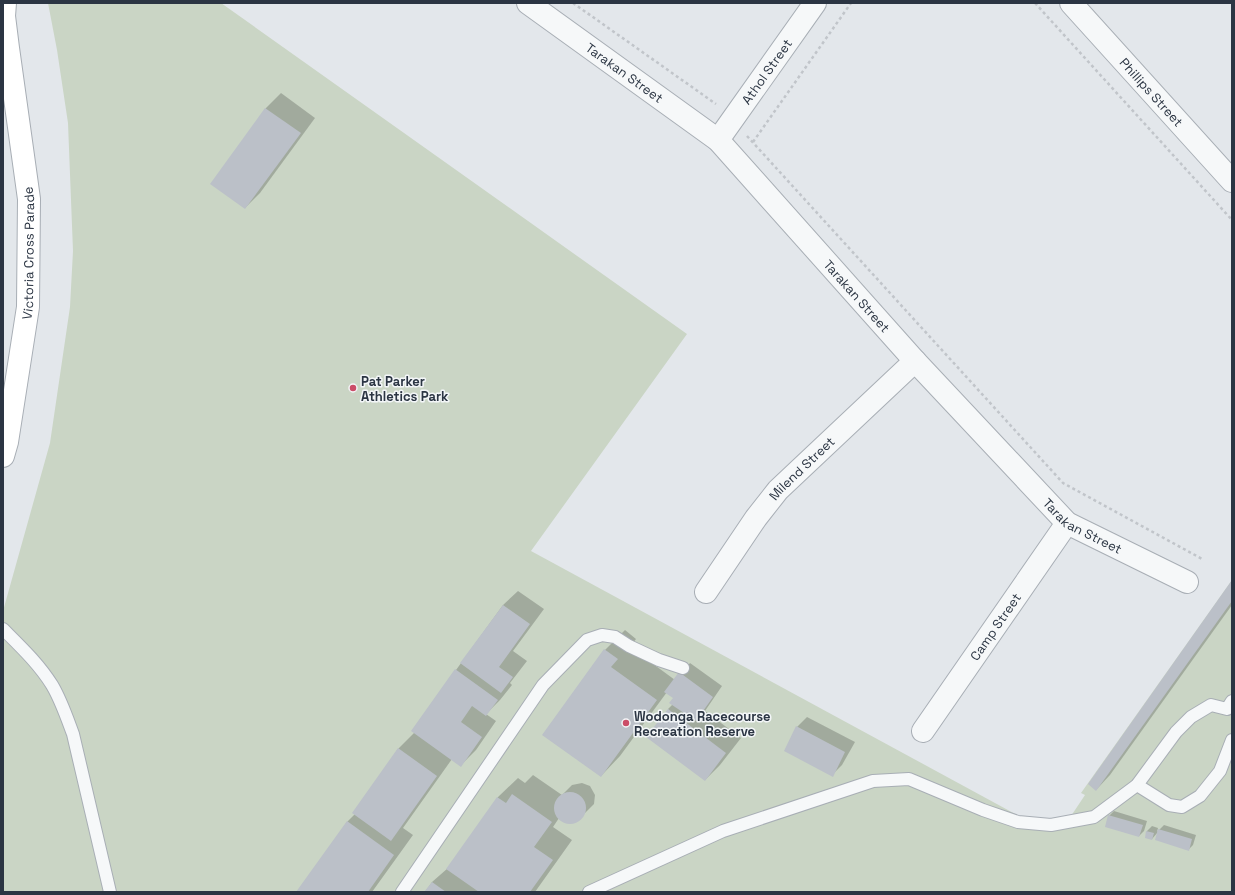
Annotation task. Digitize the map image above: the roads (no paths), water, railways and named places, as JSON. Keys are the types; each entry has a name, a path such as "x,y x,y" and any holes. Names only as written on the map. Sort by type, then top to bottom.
{"main road":[{"name":"Victoria Cross Parade","path":"3,456 7,442 28,307 29,199 4,16 6,3"}],"street":[{"name":"Tarakan Street","path":"528,3 718,140 915,361 1067,523 1187,582"},
{"name":"Athol Street","path":"718,140 815,3"},
{"name":"Phillips Street","path":"1070,3 1232,181"},
{"name":"Milend Street","path":"706,592 756,518 778,490 915,361"},
{"name":"Camp Street","path":"923,731 1067,523"}],"lane":[{"path":"3,629 31,657 52,686 64,710 73,734 110,892"},
{"path":"402,892 543,685 587,640 602,635 615,637 629,646 653,657 683,668"},
{"path":"589,892 723,831 873,781 909,779 983,810 1018,822 1051,824 1094,817 1137,785 1176,732 1191,717 1211,705 1230,710"},
{"path":"1137,785 1169,805 1182,807 1200,796 1220,771 1232,740"}],"place":[{"name":"Pat Parker Athletics Park","path":"353,388"},
{"name":"Wodonga Racecourse Recreation Reserve","path":"626,723"}]}
